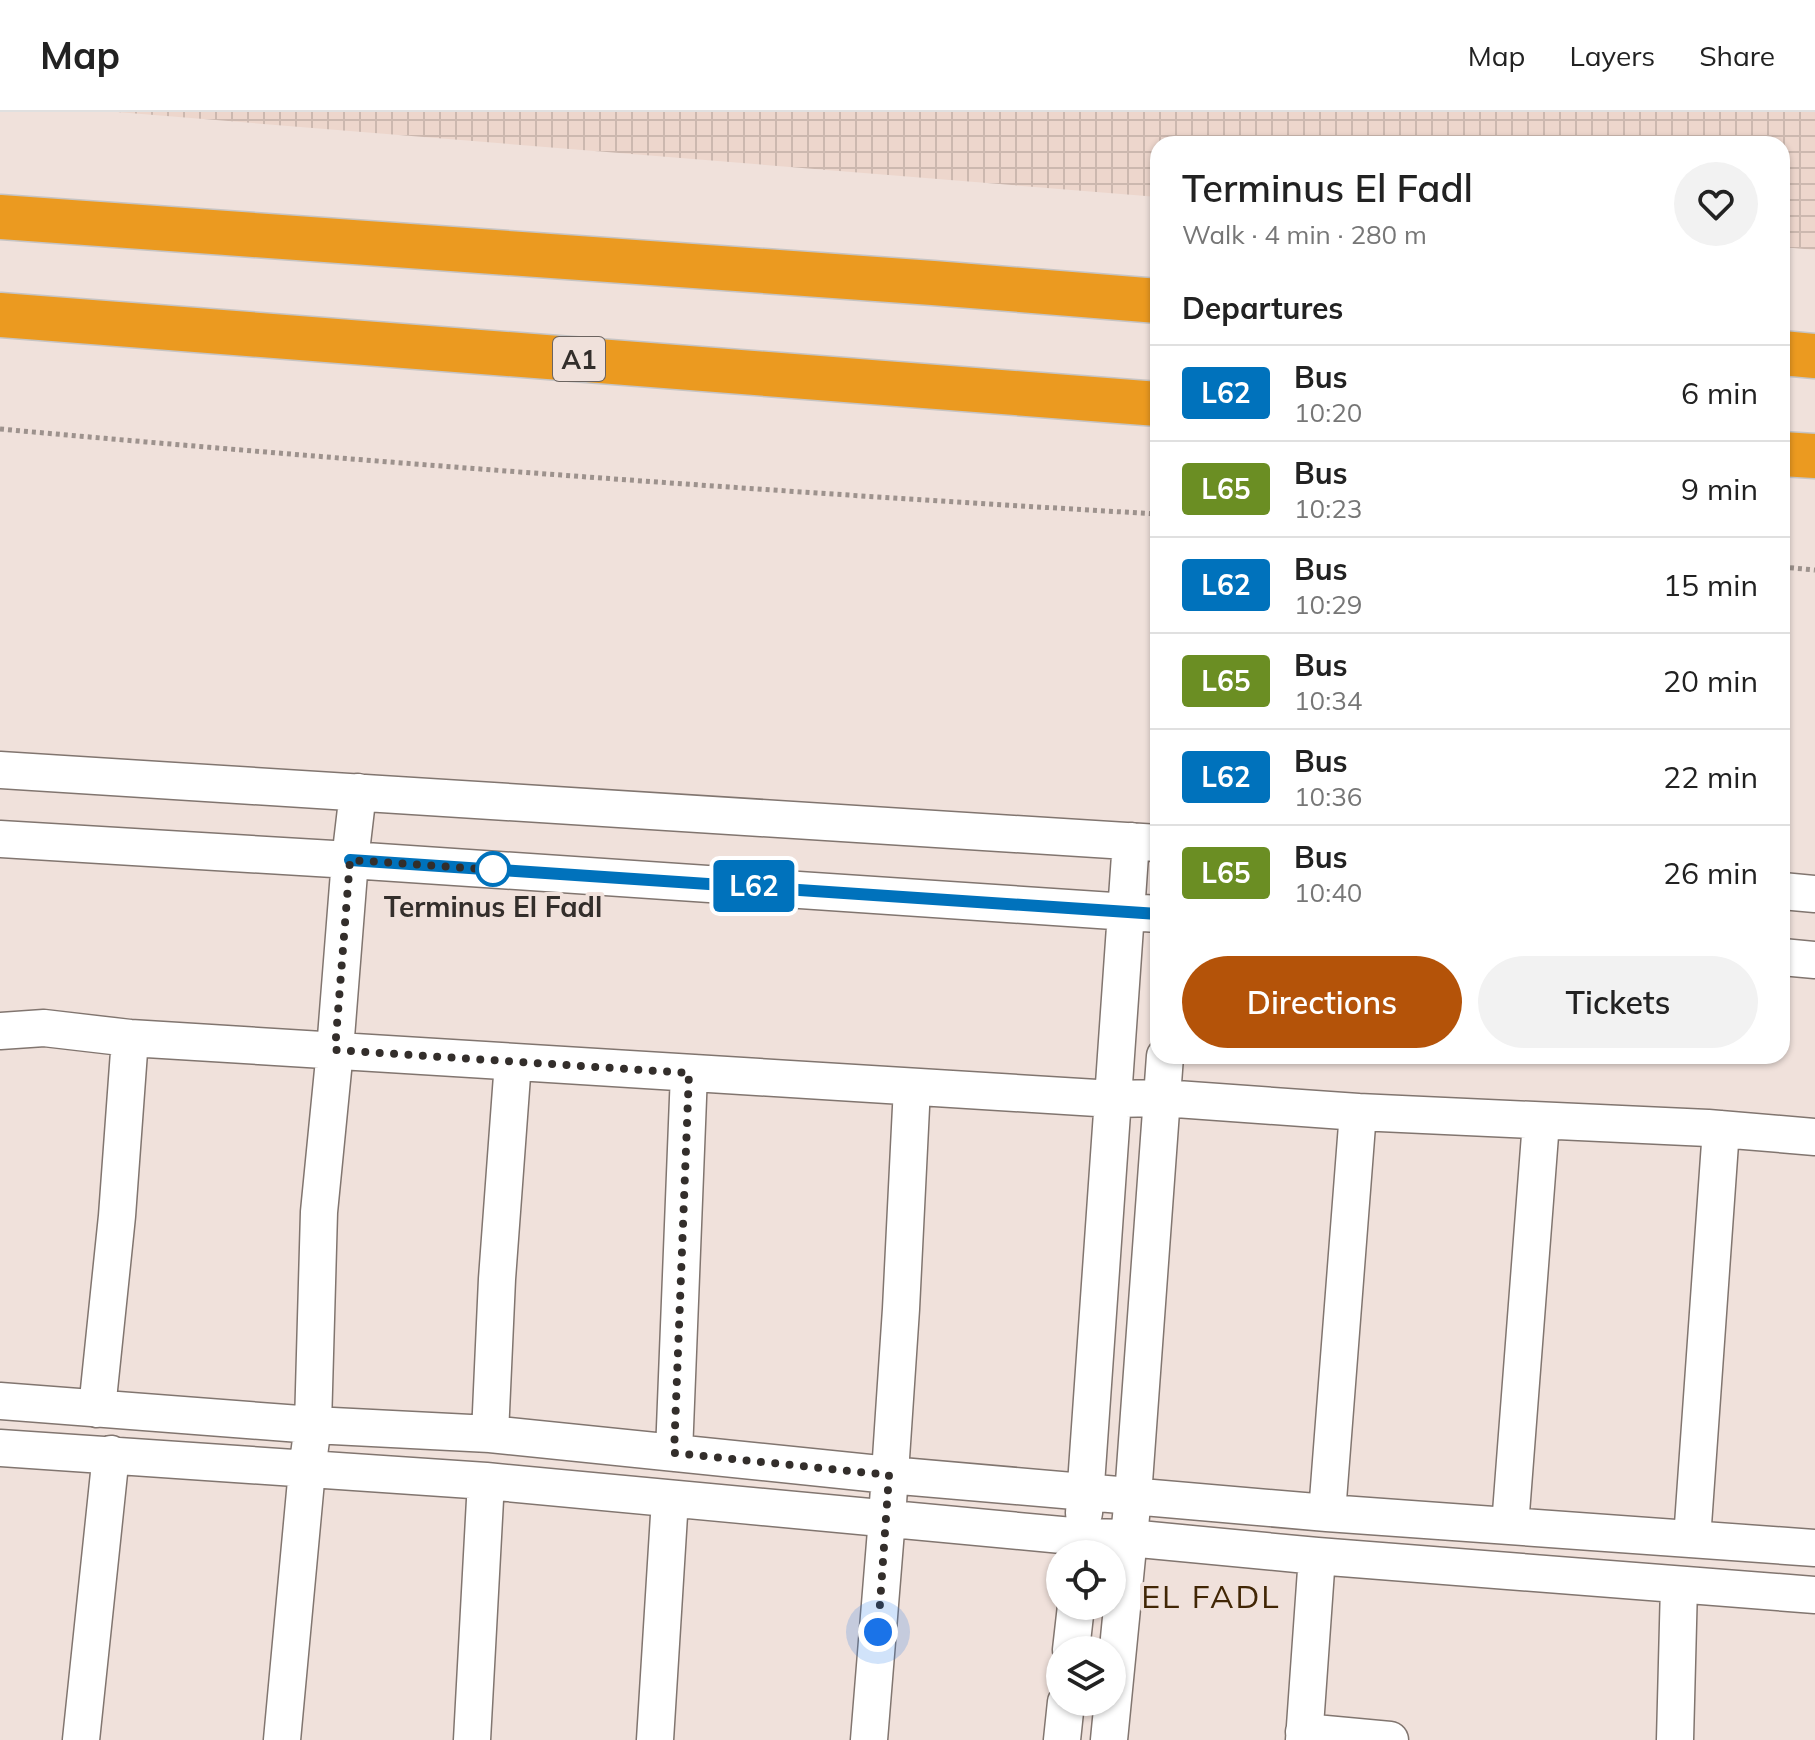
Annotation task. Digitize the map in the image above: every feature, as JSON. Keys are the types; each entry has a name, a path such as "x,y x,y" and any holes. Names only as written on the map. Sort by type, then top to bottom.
{"highway":[{"path":"0,217 1150,300"},
{"name":"A1","path":"0,315 1150,403"},
{"path":"1790,354 1815,356"},
{"path":"1790,454 1815,456"}],"street":[{"path":"0,770 1144,842 1142,913 1113,1099 1082,1540"},
{"path":"282,1740 313,1425 319,1212 358,792"},
{"path":"0,839 1142,913"},
{"path":"1790,892 1815,894"},
{"path":"1790,958 1815,960"},
{"path":"0,1031 44,1028 130,1038 912,1087 1113,1099 1162,1098 1815,1137"},
{"path":"97,1409 117,1216 130,1038"},
{"path":"490,1434 497,1279 513,1062"},
{"path":"1109,1740 1133,1496 1164,1064"},
{"path":"674,1453 689,1073"},
{"path":"869,1740 901,1309 912,1087"},
{"path":"1327,1513 1358,1112"},
{"path":"1510,1526 1541,1122"},
{"path":"1692,1539 1721,1129"},
{"path":"0,1401 313,1425 490,1434 889,1475 1327,1513 1815,1548"},
{"path":"0,1448 486,1481 887,1518 1046,1540"},
{"path":"81,1740 111,1454"},
{"path":"472,1740 486,1481"},
{"path":"655,1740 670,1499"},
{"path":"1116,1540 1129,1538 1815,1595"},
{"path":"1317,1556 1304,1736 1390,1740"},
{"path":"1675,1740 1679,1585"},
{"path":"1062,1740 1065,1716"}],"path":[{"path":"0,429 822,494 1150,514"},
{"path":"1790,568 1815,570"}],"shaded area":[{"path":"117,112 1815,112 1815,250 1790,248 1790,136 1150,136 1150,196"}],"bus line":[{"name":"L62","path":"350,860 1150,913"}],"place":[{"name":"Terminus El Fadl","path":"493,869"}],"district":[{"name":"EL FADL","path":"1211,1596"}],"route":[{"path":"493,869 498,870 350,860 335,1050 689,1073 674,1453 889,1475 878,1632"}]}
